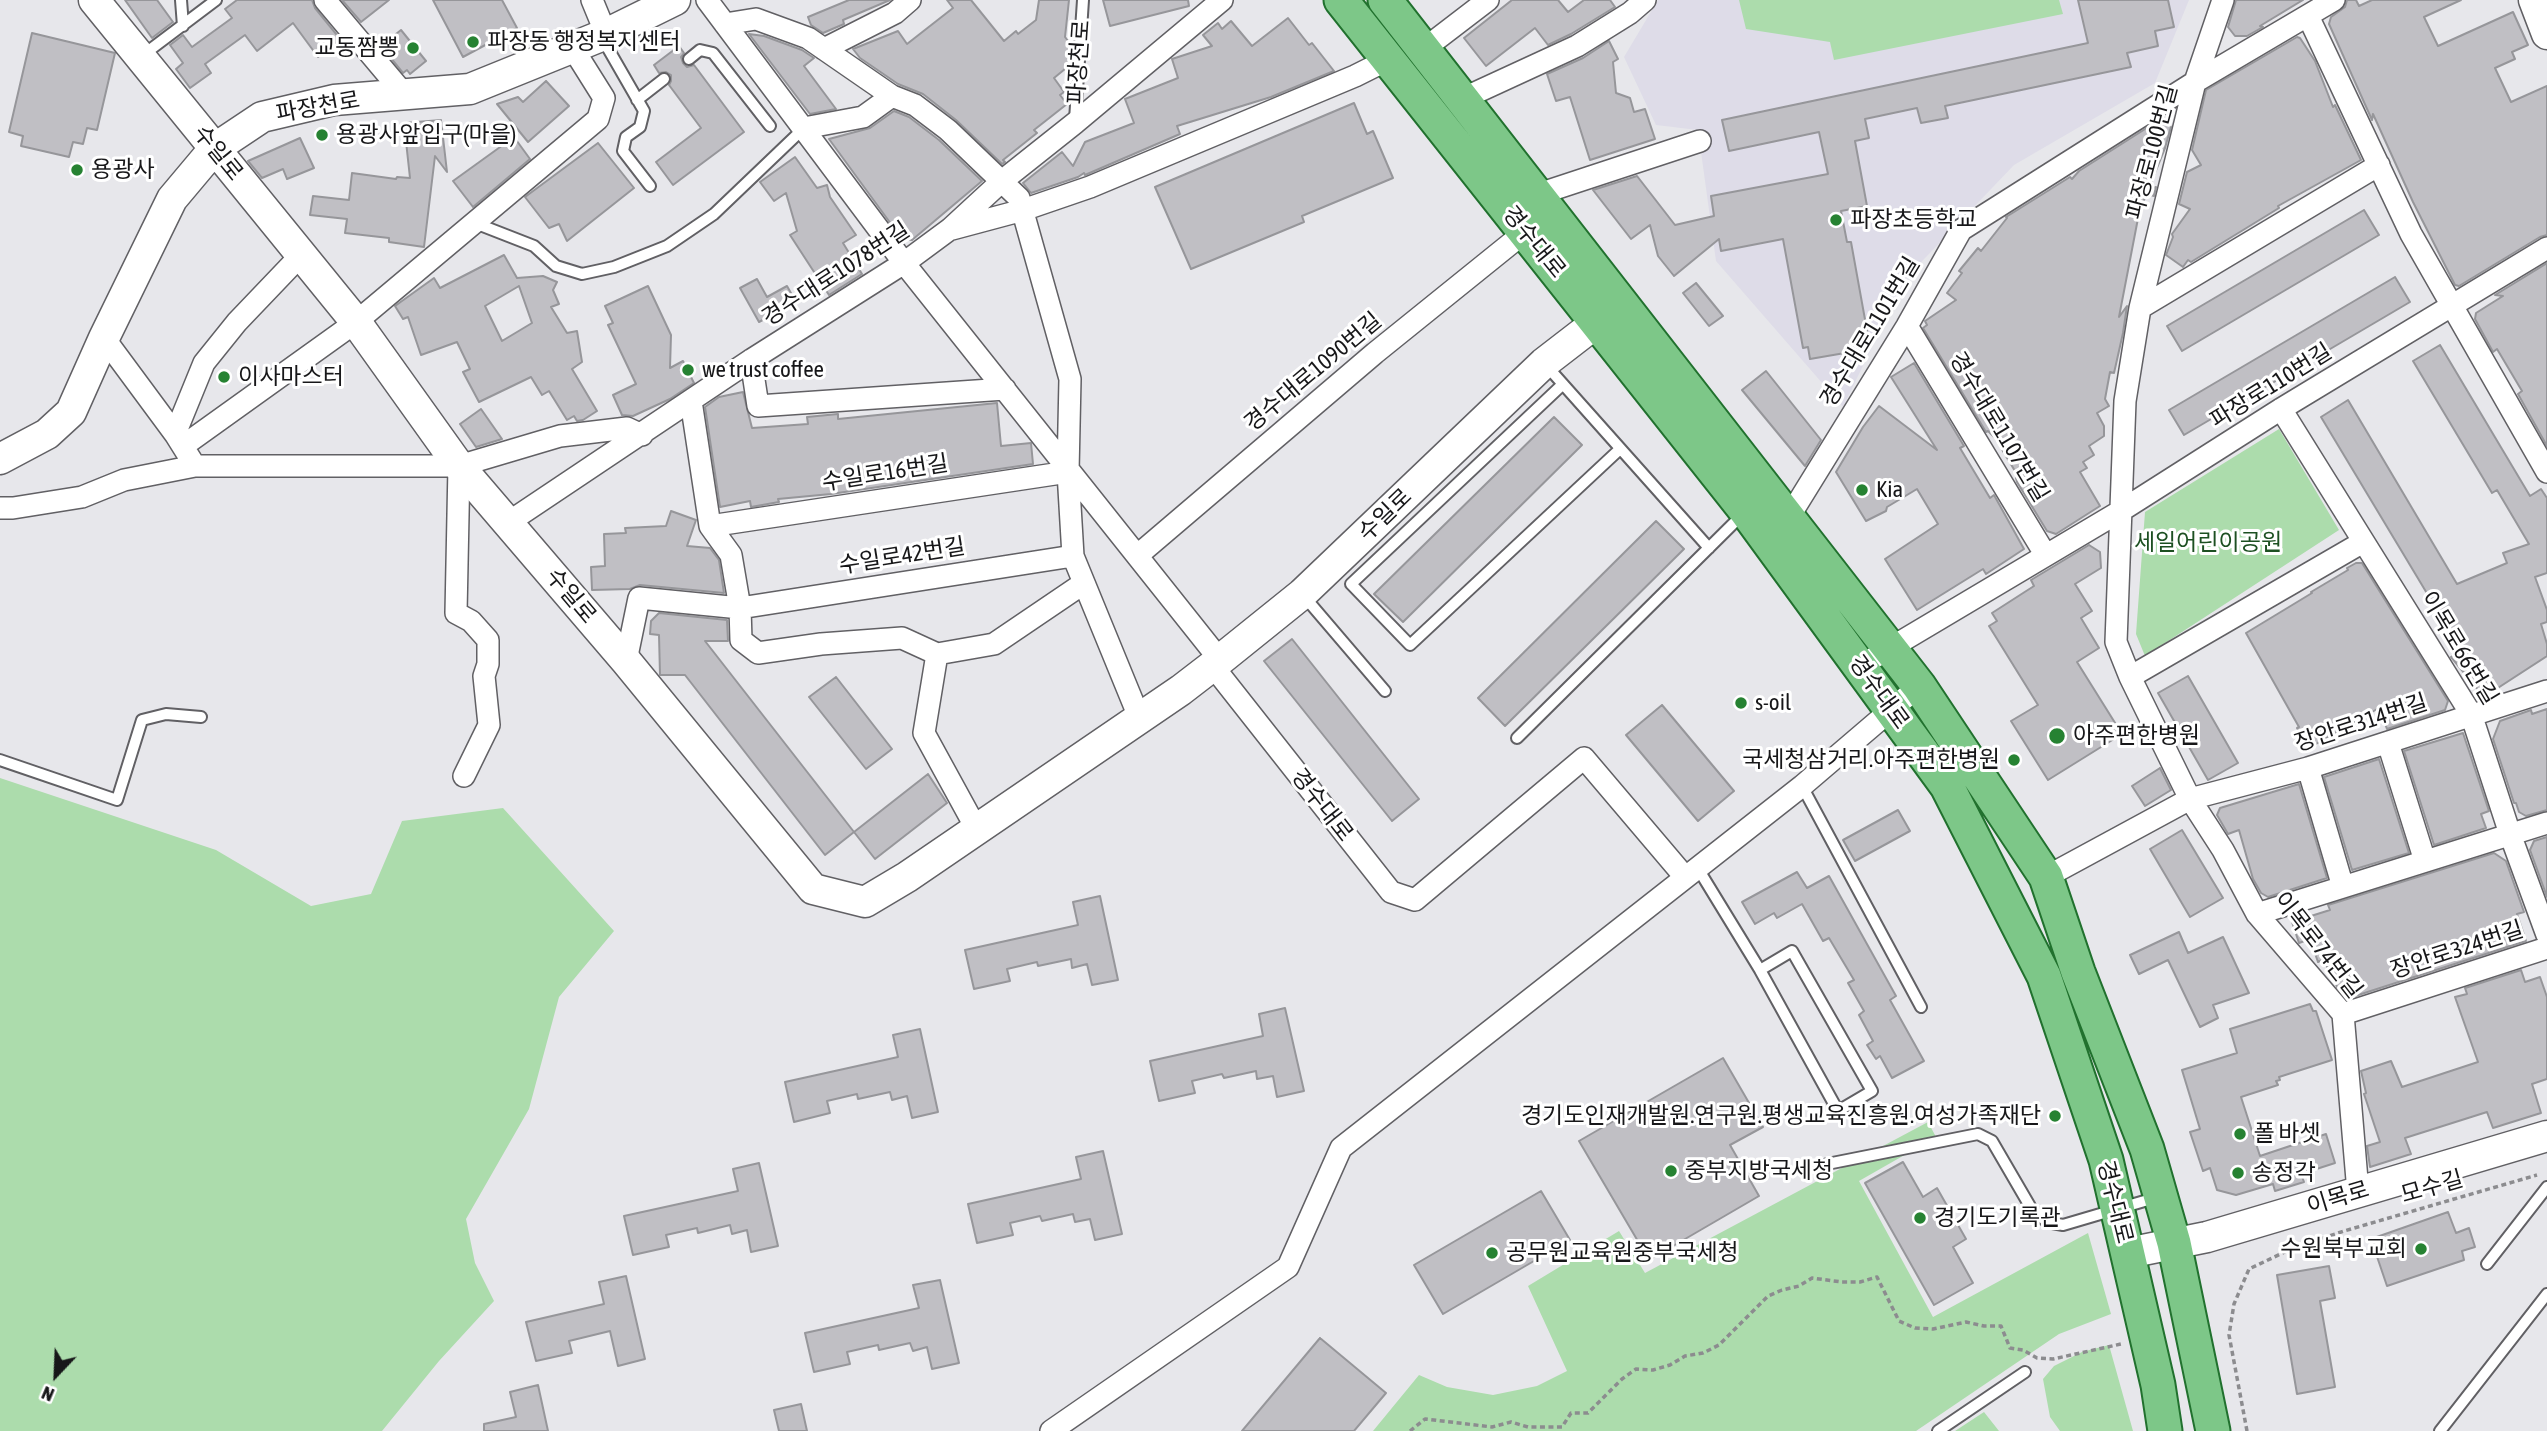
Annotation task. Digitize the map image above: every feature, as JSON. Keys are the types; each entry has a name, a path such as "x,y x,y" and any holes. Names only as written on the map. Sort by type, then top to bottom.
{"main road":[{"name":"경수대로","path":"1341,0 1525,232 1610,312 1788,517 1860,666 1947,786 2044,976 2106,1160 2165,1431"},
{"name":"경수대로","path":"1385,0 1536,195 1610,312 1746,511 1888,648 1919,685 2046,877 2078,972 2147,1149 2174,1243 2213,1431"}],"street":[{"name":"수일로","path":"94,0 356,322 459,466 626,661 813,889 865,902 907,877 1181,691 1302,594 1553,374 1610,312"},
{"path":"325,0 404,94"},
{"path":"592,0 603,34"},
{"name":"파장천로","path":"0,459 47,434 71,412 172,199 214,149 262,117 334,100 470,89 603,34 675,0"},
{"path":"708,0 904,263 1068,472 1138,555 1216,663"},
{"path":"824,49 895,13 910,0"},
{"name":"경수대로1078번길","path":"509,522 751,360 904,263 950,229 1002,181 1222,0"},
{"path":"1424,49 1488,0"},
{"path":"2195,82 2223,0"},
{"name":"파장로100번길","path":"2119,512 2125,401 2140,308 2195,82 2334,0"},
{"path":"2535,0 2547,34"},
{"path":"1462,99 1577,46 1632,4"},
{"path":"2308,16 2411,234 2547,472"},
{"path":"725,24 756,19 808,38 892,96 915,105 948,130 1019,198 1070,379 1068,472 1073,556 1139,717"},
{"path":"179,440 356,322 598,118 604,99 572,47"},
{"path":"950,229 1023,210 1090,187 1355,76 1389,59"},
{"name":"경수대로1101번길","path":"1788,517 1907,326 1962,229 2195,82"},
{"path":"804,128 863,117 892,96"},
{"path":"1536,195 1700,141"},
{"path":"2140,308 2379,164"},
{"name":"경수대로1090번길","path":"1138,555 1375,353 1525,232"},
{"name":"파장로110번길","path":"2119,512 2281,409 2547,248"},
{"path":"179,440 204,363 237,322 301,255"},
{"name":"경수대로1107번길","path":"1907,326 2045,554"},
{"path":"104,338 195,466"},
{"path":"751,360 758,406 1004,389"},
{"path":"691,401 710,526 732,555 740,607 741,640 758,653 821,644 902,638 937,654 994,644 1084,583"},
{"name":"이목로66번길","path":"2281,409 2471,714 2510,834 2547,935"},
{"path":"0,508 82,497 124,480 195,466 459,466 560,436 627,428 642,435"},
{"path":"459,466 456,613 471,621 488,640 488,664 484,676 489,725 464,776"},
{"name":"수일로16번길","path":"710,526 1068,472"},
{"path":"1860,666 2119,512"},
{"name":"이목로74번길","path":"2119,512 2116,642 2130,677 2190,799 2223,850 2257,914 2343,1014 2358,1192"},
{"path":"2130,677 2363,542"},
{"name":"수일로42번길","path":"626,661 639,598 740,607 1073,556"},
{"path":"937,654 924,733 976,828"},
{"name":"경수대로","path":"1216,663 1391,892 1415,900 1584,758 1691,872"},
{"path":"1051,1431 1288,1267 1341,1148 1802,786 1919,685"},
{"name":"장안로314번길","path":"2190,799 2308,768 2547,691"},
{"path":"2388,743 2425,861"},
{"path":"2308,768 2343,887"},
{"path":"2046,877 2190,799"},
{"path":"2257,914 2547,823"},
{"name":"장안로324번길","path":"2343,1014 2547,948"},
{"name":"이목로","path":"2128,1253 2207,1237 2547,1136"}],"lane":[{"path":"181,0 183,26"},
{"path":"140,58 216,0"},
{"name":"파장천로","path":"1075,123 1083,0"},
{"path":"603,34 644,111 640,127 626,137 623,151 650,186"},
{"path":"689,59 700,50 713,52 770,126"},
{"path":"637,100 664,79"},
{"path":"475,223 534,246 556,266 582,274 614,267 667,246 715,214 804,128"},
{"path":"1620,449 1410,645 1351,584 1553,374 1709,548"},
{"path":"1517,738 1746,511"},
{"path":"1302,594 1385,691"},
{"path":"0,761 117,800 142,720 166,714 201,717"},
{"path":"1802,786 1920,1007"},
{"path":"1691,872 1760,970 1838,1111 1872,1091 1792,951 1760,970"},
{"path":"1827,1164 1978,1133 1992,1141 2031,1208 2048,1222 2063,1225 2161,1196"},
{"path":"2487,1264 2547,1187"},
{"path":"2440,1431 2547,1294"},
{"path":"1938,1431 2025,1372"}],"path":[{"name":"모수길","path":"2247,1431 2230,1335 2235,1304 2249,1269 2291,1249 2344,1231 2547,1172"},
{"path":"1410,1431 1425,1419 1492,1427 1511,1422 1528,1427 1562,1427 1572,1413 1588,1413 1636,1369 1661,1368 1685,1356 1703,1353 1720,1345 1768,1296 1800,1286 1812,1278 1860,1282 1877,1277 1899,1321 1924,1329 1966,1322 2001,1326 2010,1348 2023,1350 2037,1358 2053,1359 2147,1339"}],"shaded area":[{"name":"파장초등학교","path":"1658,0 2189,0 2155,83 2014,165 1905,279 1843,407 1716,261 1698,130 1656,125 1624,57"}],"green space":[{"path":"1739,0 2059,0 2063,14 1834,60 1830,42 1746,29"},
{"name":"세일어린이공원","path":"2279,429 2339,530 2145,656 2136,634 2145,512"},
{"path":"0,778 216,850 311,906 371,894 402,821 503,808 614,931 559,997 529,1109 466,1219 475,1263 494,1301 439,1361 382,1431 0,1431"},
{"path":"1928,1122 1936,1137 1859,1181 1933,1317 2088,1233 2111,1314 2059,1334 1916,1431 1373,1431 1419,1375 1447,1387 1493,1395 1537,1386 1567,1371 1528,1286 1619,1231 1645,1273"},
{"path":"2109,1345 2133,1431 2060,1431 2050,1417 2043,1379 2054,1366 2082,1352"},
{"path":"1984,1412 1999,1431 1955,1431"}],"building":[{"path":"125,0 157,0 173,22 152,38"},
{"path":"237,0 312,0 315,8 341,40 318,57 293,23 257,51 245,35 205,64 211,73 190,88 176,69 183,63 170,45 183,35 192,47 232,18 225,9"},
{"path":"342,0 389,0 361,22"},
{"name":"파장동 행정복지센터","path":"433,0 502,0 517,28 463,57"},
{"path":"849,0 890,0 843,20 844,24 823,33 811,25 808,17"},
{"path":"947,0 971,0 1004,41 1036,20 1039,0 1069,0 1065,37 1072,46 1071,64 1054,78 1064,92 1060,95 1067,104 1034,130 1037,133 1003,160 1005,162 1002,164 956,120 923,94 898,84 860,58 853,49 898,31 907,44 953,8"},
{"path":"1103,0 1188,0 1189,6 1110,26"},
{"path":"1512,0 1558,0 1568,12 1584,0 1610,0 1615,7 1548,45 1535,28 1486,66 1464,38"},
{"path":"2078,0 2168,0 2174,27 2155,31 2158,46 2127,53 2131,67 1945,106 1948,118 1921,123 1917,108 1865,119 1869,138 1855,141 1867,206 1841,211 1847,242 1851,242 1868,349 1810,359 1808,347 1803,348 1783,239 1721,251 1719,239 1674,276 1658,256 1650,225 1631,239 1593,190 1637,176 1675,225 1714,216 1711,196 1828,174 1819,132 1729,151 1722,120 2088,43"},
{"path":"2236,0 2303,0 2247,36 2235,36 2228,27"},
{"path":"2347,0 2356,0 2359,6 2372,0 2461,0 2424,17 2438,46 2513,12 2528,45 2512,52 2515,59 2495,68 2511,102 2547,86 2547,235 2459,286 2455,285 2373,114 2372,120 2329,24 2331,17 2345,7"},
{"path":"1288,18 1334,71 1271,97 1177,126 1180,134 1085,175 1084,173 1031,193 1023,183 1062,152 1073,166 1085,142 1134,123 1125,99 1178,78 1172,59 1212,46 1203,35 1218,23 1222,29 1231,21 1252,46"},
{"path":"401,30 426,61 410,74 407,70 403,73 381,46"},
{"path":"32,33 115,53 97,130 87,128 83,144 73,142 69,157 21,146 23,136 9,132"},
{"path":"749,34 764,36 802,50 814,58 804,66 836,109 810,114"},
{"path":"2297,37 2315,61 2333,107 2335,105 2361,160 2278,206 2279,208 2191,262 2188,260 2183,267 2166,255 2172,234 2190,209 2179,204 2187,172 2201,165 2192,150 2206,90"},
{"path":"1609,41 1618,59 1613,62 1616,93 1630,98 1634,112 1645,109 1655,139 1590,160 1570,97 1556,101 1547,74 1583,58"},
{"path":"679,46 684,53 681,57 683,63 687,67 694,65 744,132 673,185 656,162 701,128 669,85 671,75 666,72 659,73 654,65"},
{"path":"546,81 569,106 528,142 497,104 518,97 523,102"},
{"path":"1354,103 1367,134 1373,131 1393,178 1302,216 1304,222 1191,269 1155,187"},
{"path":"894,111 909,117 939,140 982,181 912,240 902,239 829,139 870,128"},
{"path":"2164,117 2171,127 2148,190 2156,187 2154,196 2147,194 2140,208 2119,317 2127,306 2123,333 2114,373 2110,372 2105,399 2109,406 2097,413 2104,426 2104,436 2089,446 2094,455 2083,462 2087,468 2080,472 2100,506 2056,534 2047,531 2017,482 2018,476 1995,438 1986,432 1923,328 1927,325 1925,321 1956,300 1947,293 1962,273 1959,271 1978,248 1981,251 2006,217 2070,177 2072,179 2079,171"},
{"path":"441,120 447,172 435,156 424,247 389,242 389,238 345,233 347,219 310,215 313,196 349,200 352,173 396,179 410,178 404,123"},
{"path":"514,137 530,159 473,207 453,181"},
{"path":"300,138 314,168 287,179 283,169 262,178 248,161"},
{"path":"598,143 634,188 567,241 559,224 549,228 525,197"},
{"path":"795,157 817,188 827,185 830,197 856,235 843,243 862,274 829,295 790,235 797,231 786,193 774,201 760,182"},
{"path":"2364,210 2379,235 2182,351 2167,326"},
{"path":"504,255 517,278 543,276 557,282 553,290 559,304 551,307 567,333 577,331 582,362 572,369 597,411 583,420 577,421 574,416 567,420 549,391 542,395 531,377 479,402 463,372 470,369 457,342 421,355 408,317 403,319 395,306 434,278 440,288","holes":["519,286 532,323 502,341 485,306"]},
{"path":"2547,263 2547,446 2518,394 2522,391 2497,349 2493,352 2475,319 2476,313 2503,296 2495,295"},
{"path":"2395,277 2410,302 2184,435 2169,410"},
{"path":"757,279 767,297 787,286 796,302 759,322 740,288"},
{"path":"1696,283 1723,316 1709,326 1683,293"},
{"path":"648,286 671,335 670,368 683,361 694,383 670,399 633,416 622,415 613,395 636,384 608,325 613,323 605,306"},
{"path":"2440,345 2530,496 2541,489 2547,498 2547,573 2535,577 2547,610 2547,622 2541,624 2547,644 2547,656 2484,697 2451,657 2457,653 2437,623 2443,620 2321,417 2348,400 2457,584 2507,563 2503,553 2529,544 2497,490 2492,493 2413,361"},
{"path":"1914,363 1964,446 1960,448 1990,498 1994,495 2024,549 1986,574 1983,569 1917,610 1885,559 1938,524 1917,489 1887,507 1886,511 1866,521 1836,472 1879,406 1937,450 1891,377"},
{"path":"1766,371 1821,440 1805,466 1742,390"},
{"path":"743,392 752,428 808,424 807,417 838,414 838,419 997,403 1001,446 1031,443 1033,464 831,494 778,499 779,502 751,507 750,501 720,507 705,407 719,397"},
{"path":"481,409 502,439 476,447 460,424"},
{"path":"1554,417 1582,445 1403,622 1374,594"},
{"path":"671,511 696,520 687,546 710,548 719,560 724,593 640,585 630,589 592,590 591,567 605,566 604,534 626,533 625,528 666,526"},
{"path":"1656,521 1684,549 1505,726 1478,698"},
{"path":"2089,545 2100,552 2101,568 2075,584 2092,611 2081,618 2099,648 2077,662 2122,734 2048,780 2011,721 2038,705 1989,626 1997,621 1992,613 2034,586 2031,580"},
{"path":"2356,563 2362,563 2448,701 2445,710 2387,729 2379,708 2309,748 2246,633"},
{"path":"659,613 727,620 728,641 705,641 854,832 825,855 685,675 660,675 659,635 650,634 651,621"},
{"path":"1292,639 1419,799 1392,821 1264,661"},
{"path":"2188,676 2238,763 2208,780 2158,693"},
{"path":"836,677 892,749 866,769 809,697"},
{"path":"1662,705 1734,791 1698,821 1626,735"},
{"path":"2547,709 2547,810 2526,816 2519,812 2514,803 2493,739 2500,721 2531,710 2532,714"},
{"path":"2463,733 2489,811 2481,814 2486,828 2434,845 2404,751"},
{"path":"2379,759 2409,853 2352,870 2324,777"},
{"path":"2160,768 2171,790 2145,806 2132,786"},
{"path":"928,774 947,803 875,859 854,832"},
{"path":"2299,784 2327,878 2268,897 2261,893 2253,879 2239,830 2228,834 2217,815 2220,808"},
{"path":"1898,810 1910,831 1855,861 1843,840"},
{"path":"2182,830 2223,898 2190,917 2150,849"},
{"path":"2547,837 2547,897 2530,850 2534,841"},
{"path":"2494,853 2506,861 2524,912 2517,914 2526,941 2349,998 2337,987 2325,959 2318,962 2310,939 2299,943 2292,922 2330,910 2328,905"},
{"path":"1797,872 1807,888 1829,876 1896,996 1890,1000 1924,1061 1892,1078 1880,1056 1876,1059 1867,1045 1873,1041 1859,1015 1864,1011 1848,983 1854,980 1829,938 1823,941 1802,904 1777,918 1774,913 1755,924 1742,902"},
{"path":"1100,896 1118,980 1092,985 1087,964 1072,968 1071,959 1038,966 1037,962 1007,969 1010,981 974,989 965,950 1078,925 1073,902"},
{"path":"2179,932 2188,953 2223,937 2249,993 2213,1005 2218,1018 2200,1027 2168,960 2139,974 2130,955"},
{"path":"2521,970 2525,982 2540,977 2547,997 2547,1079 2532,1084 2541,1113 2493,1128 2487,1112 2405,1138 2411,1154 2370,1167 2367,1146 2380,1142 2364,1094 2366,1093 2361,1071 2391,1061 2402,1087 2478,1062 2455,997 2467,994 2465,988"},
{"path":"2310,1004 2313,1011 2316,1011 2332,1060 2279,1077 2280,1080 2276,1081 2278,1085 2241,1097 2260,1156 2326,1134 2335,1163 2301,1174 2304,1182 2275,1191 2273,1184 2236,1195 2217,1190 2210,1168 2203,1171 2190,1132 2200,1129 2182,1070 2237,1053 2230,1029"},
{"path":"1285,1008 1304,1091 1277,1097 1273,1076 1257,1079 1256,1071 1224,1078 1222,1074 1192,1081 1195,1093 1159,1101 1150,1061 1263,1036 1259,1014"},
{"path":"920,1029 938,1112 912,1118 907,1096 892,1100 890,1092 858,1099 857,1094 827,1101 830,1113 794,1122 785,1082 898,1057 893,1035"},
{"name":"중부지방국세청","path":"1723,1058 1763,1127 1730,1145 1759,1196 1649,1260 1579,1141"},
{"path":"1103,1151 1122,1234 1095,1240 1090,1219 1075,1222 1073,1214 1042,1221 1040,1216 1010,1223 1013,1235 977,1243 968,1204 1081,1179 1076,1157"},
{"name":"경기도기록관","path":"1903,1162 1923,1197 1937,1188 1966,1239 1953,1247 1973,1283 1934,1305 1865,1183"},
{"path":"759,1163 778,1246 751,1252 747,1230 732,1234 730,1225 698,1233 697,1228 666,1235 669,1247 633,1255 624,1216 738,1191 733,1169"},
{"name":"공무원교육원중부국세청","path":"1541,1191 1570,1240 1443,1314 1414,1265"},
{"name":"수원북부교회","path":"2448,1212 2456,1233 2469,1228 2475,1247 2462,1251 2464,1260 2387,1286 2371,1239"},
{"path":"2329,1266 2335,1298 2320,1301 2335,1387 2297,1394 2277,1275"},
{"path":"626,1276 645,1359 618,1366 610,1331 569,1341 572,1353 536,1361 526,1322 604,1304 599,1282"},
{"path":"940,1280 959,1363 932,1369 927,1347 913,1351 910,1343 879,1350 878,1345 847,1352 850,1364 814,1372 805,1333 919,1308 913,1285"},
{"path":"1320,1338 1386,1393 1354,1431 1242,1431"},
{"path":"538,1385 548,1431 484,1431 484,1424 516,1417 510,1392"},
{"path":"801,1404 807,1431 779,1431 774,1410"}],"place":[{"name":"파장동 행정복지센터","path":"473,42"},
{"name":"교동짬뽕","path":"413,48"},
{"name":"용광사앞입구(마을)","path":"322,135"},
{"name":"용광사","path":"77,170"},
{"name":"파장초등학교","path":"1836,220"},
{"name":"we trust coffee","path":"688,370"},
{"name":"이사마스터","path":"224,377"},
{"name":"Kia","path":"1862,490"},
{"name":"s-oil","path":"1741,703"},
{"name":"아주편한병원","path":"2057,736"},
{"name":"국세청삼거리.아주편한병원","path":"2014,760"},
{"name":"경기도인재개발원.연구원.평생교육진흥원.여성가족재단","path":"2055,1116"},
{"name":"폴 바셋","path":"2240,1134"},
{"name":"중부지방국세청","path":"1671,1171"},
{"name":"송정각","path":"2238,1173"},
{"name":"경기도기록관","path":"1920,1218"},
{"name":"수원북부교회","path":"2421,1249"},
{"name":"공무원교육원중부국세청","path":"1492,1253"}]}
